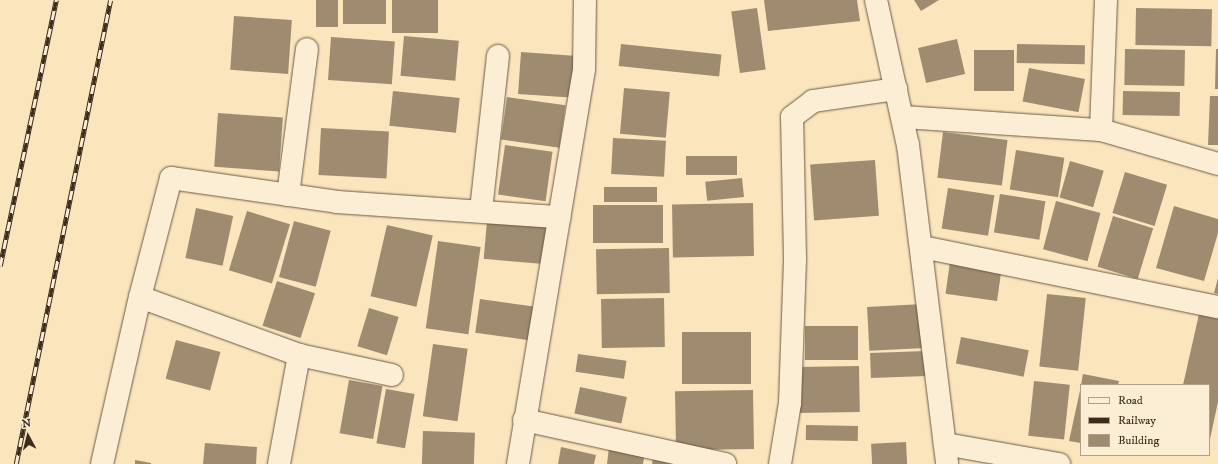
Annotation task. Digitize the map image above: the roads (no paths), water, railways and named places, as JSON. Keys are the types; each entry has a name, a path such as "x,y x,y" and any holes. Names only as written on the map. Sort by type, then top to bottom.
{"street":[{"path":"518,464 524,420 584,69 585,0"},
{"path":"876,0 903,117 922,247 946,454 1059,464"},
{"path":"1101,130 1106,0"},
{"path":"288,195 307,48"},
{"path":"481,210 498,56"},
{"path":"780,464 790,403 795,258 792,117 813,101 896,89"},
{"path":"903,117 1101,130 1218,164"},
{"path":"102,464 140,296 171,178 337,202 481,210 559,217"},
{"path":"922,247 1218,306"},
{"path":"140,296 299,355 392,375"},
{"path":"280,464 299,355"},
{"path":"524,420 725,464"}],"railway":[{"path":"0,266 56,0"},
{"path":"16,464 110,0"}]}
